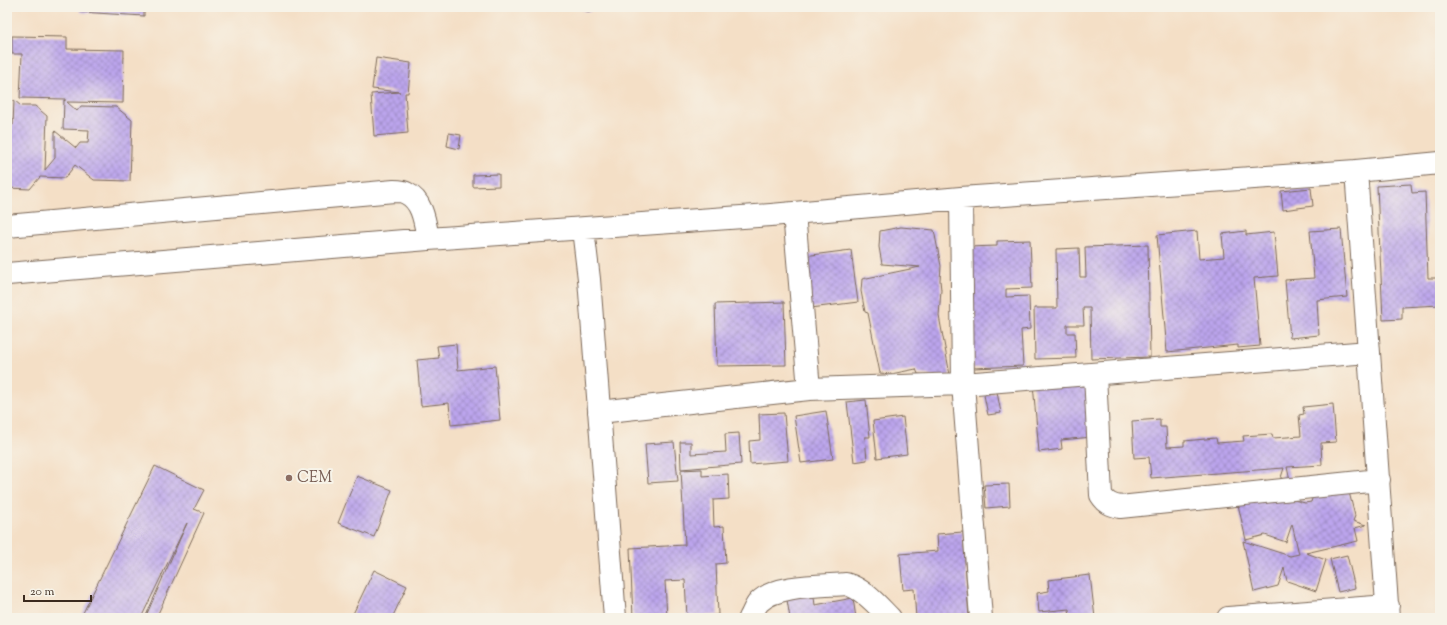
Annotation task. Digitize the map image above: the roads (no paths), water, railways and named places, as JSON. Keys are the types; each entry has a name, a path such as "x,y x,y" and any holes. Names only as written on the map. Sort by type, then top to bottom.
{"street":[{"path":"7,274 428,239 794,213 960,198 1440,164"},
{"path":"1228,618 1388,612 1356,171"},
{"path":"7,226 394,190 406,193 417,201 422,211 428,239"},
{"path":"960,198 963,384 981,618"},
{"path":"794,213 809,389"},
{"path":"583,229 589,279 615,618"},
{"path":"599,412 809,389 963,384 1369,352"},
{"path":"1095,374 1101,495 1111,505 1120,507 1378,480"},
{"path":"750,618 759,602 768,595 785,589 846,584 855,586 865,593 890,618"}],"place":[{"name":"CEM","path":"289,478"}]}
